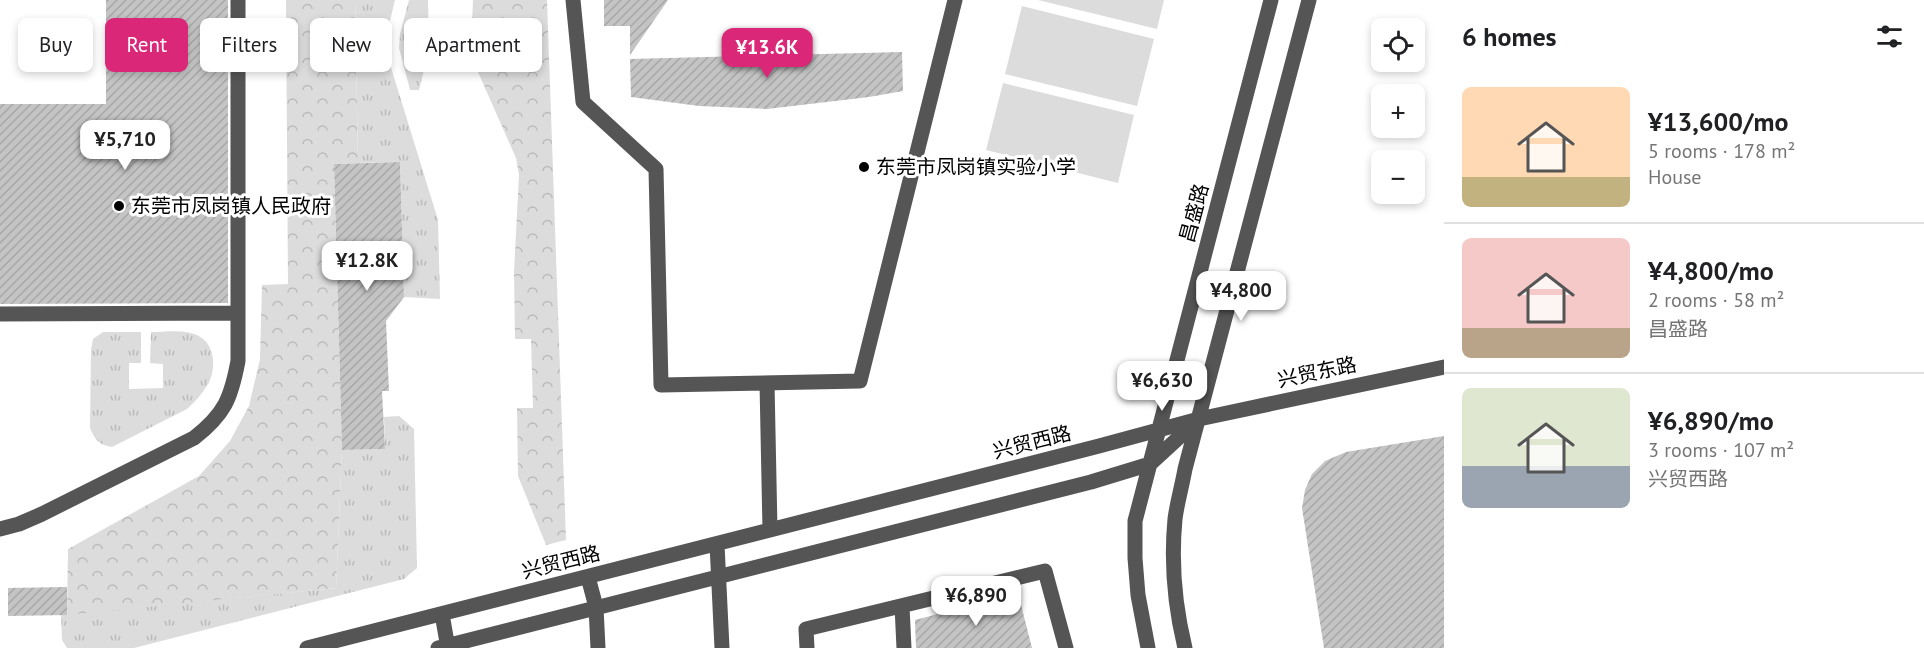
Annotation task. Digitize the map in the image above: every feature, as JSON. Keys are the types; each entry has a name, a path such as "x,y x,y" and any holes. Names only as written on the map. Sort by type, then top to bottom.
{"street":[{"path":"0,529 42,514 194,438 212,424 226,405 234,384 238,361 238,0"},
{"path":"573,0 583,102 656,169 661,385 860,381 955,0"},
{"name":"昌盛路","path":"1148,648 1138,595 1135,520 1271,0"},
{"path":"1185,648 1174,569 1175,518 1309,0"},
{"path":"0,314 238,313"},
{"name":"兴贸东路","path":"1199,419 1444,367"},
{"path":"767,383 770,530"},
{"path":"442,614 445,647 1091,482 1150,464 1199,419"},
{"name":"兴贸西路","path":"307,648 1199,419"},
{"path":"717,544 722,648"},
{"path":"807,648 806,629 1045,571 1065,648"},
{"path":"588,577 596,607 598,648"},
{"path":"902,606 904,648"}],"green space":[{"path":"286,0 355,0 355,18 310,18 310,72 356,72 358,163 334,164 342,450 336,588 67,615 68,549 199,476 230,441 249,406 260,359 262,285 288,284 287,72 298,72 298,18 286,18"},
{"path":"355,0 395,0 391,18 355,18"},
{"path":"409,0 428,0 428,18 404,18"},
{"path":"473,0 547,0 566,540 546,545 518,476 517,408 533,408 531,339 515,339 514,272 519,175 516,158 478,72 542,72 542,18 472,18"},
{"path":"1038,0 1164,0 1157,29"},
{"path":"1022,6 1154,39 1137,106 1005,74"},
{"path":"404,19 404,67 399,48"},
{"path":"392,71 438,220 440,299 404,297 400,162 358,163 356,72"},
{"path":"405,72 424,72 419,90 410,90"},
{"path":"1003,83 1134,115 1118,183 986,150"},
{"path":"103,332 141,332 141,363 129,363 129,389 163,388 163,364 150,363 151,332 186,332 203,339 213,356 211,378 198,398 187,409 112,447 104,445 96,439 90,428 91,350 93,339"},
{"path":"399,416 414,429 417,568 404,579 134,648 67,648 62,640 61,615 336,588 342,450 385,449 384,417"}],"building":[{"name":"东莞市凤岗镇人民政府","path":"106,0 228,0 228,18 200,18 200,72 228,72 228,303 0,304 0,104 106,104 106,72 188,72 188,18 106,18"},
{"path":"604,0 668,0 630,55 630,26 604,26"},
{"path":"902,52 903,91 869,97 767,109 699,106 631,97 630,59"},
{"path":"400,162 404,297 386,321 389,391 382,391 385,449 342,450 334,164"},
{"path":"1444,436 1444,648 1324,648 1302,508 1305,490 1312,474 1325,461 1346,452"},
{"path":"67,587 67,615 8,616 8,588"},
{"path":"1018,593 1032,648 916,648 915,620"}],"place":[{"name":"东莞市凤岗镇实验小学","path":"864,167"},
{"name":"东莞市凤岗镇人民政府","path":"119,206"}]}
